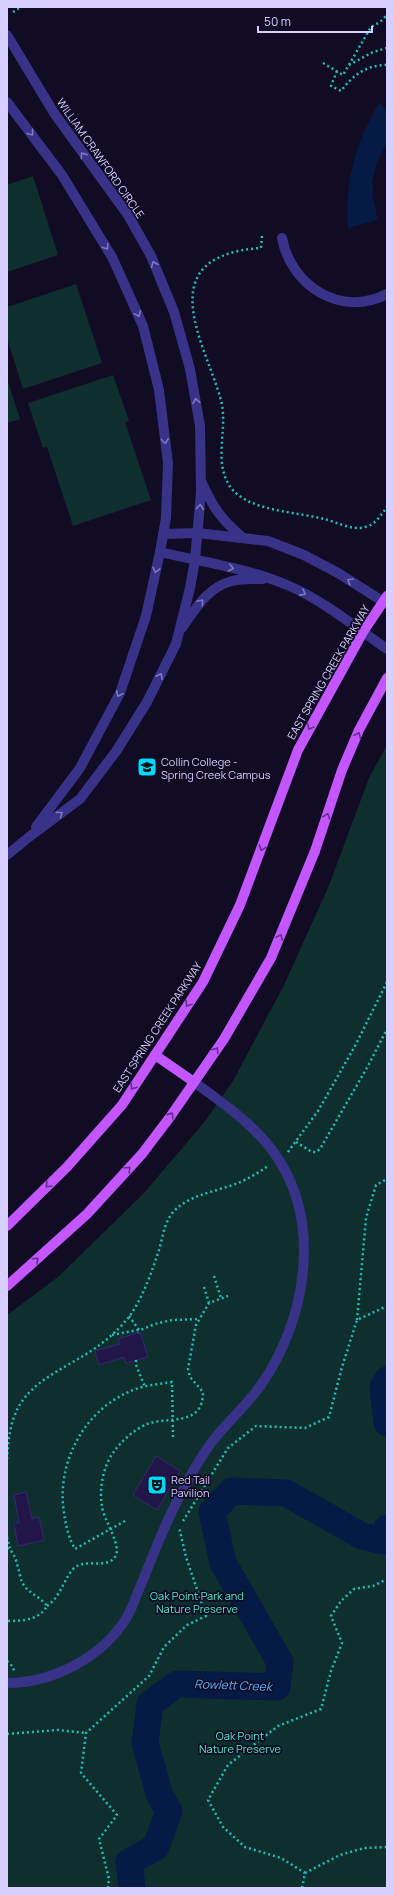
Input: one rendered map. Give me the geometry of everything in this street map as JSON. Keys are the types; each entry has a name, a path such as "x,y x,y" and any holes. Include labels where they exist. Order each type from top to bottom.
{"main road":[{"name":"EAST SPRING CREEK PARKWAY","path":"7,1226 67,1167 122,1105 208,970 240,905 298,750 363,632 386,600"},
{"path":"7,1286 87,1214 132,1165 170,1117 224,1039 271,958 315,852 342,770 359,730 387,678"},
{"path":"155,1055 194,1082"}],"lane":[{"name":"WILLIAM CRAWFORD CIRCLE","path":"7,35 54,113 128,215 150,256 174,312 190,370 200,426 201,481 195,560 190,588 176,644 147,702 117,750 80,799 28,837 7,855"},
{"name":"WILLIAM CRAWFORD CIRCLE","path":"7,102 62,175 112,257 143,326 159,390 168,463 166,518 160,552 146,616 120,693 80,768 28,837"},
{"path":"282,238 284,249 293,269 308,285 321,293 345,302 367,301 387,294"},
{"path":"201,481 217,512 226,523 244,538"},
{"path":"162,534 197,533 268,541 304,555 386,600"},
{"path":"160,552 247,571 287,585 319,602 387,649"},
{"path":"179,633 200,602 212,589 233,581 267,578"},
{"path":"7,1683 17,1683 43,1678 68,1669 91,1655 110,1638 127,1617 182,1491 219,1433 244,1406 261,1384 276,1360 288,1334 303,1281 304,1233 298,1198 278,1159 244,1121 194,1082"}],"path":[{"path":"13,12 21,7"},
{"path":"323,63 343,75 371,27 380,22 387,15"},
{"path":"349,65 373,52 387,48"},
{"path":"337,71 331,86 340,91 357,73 372,67 387,65"},
{"path":"262,236 261,248 232,252 219,257 204,267 196,280 192,294 194,318 222,405 223,424 221,459 227,482 236,494 250,502 358,528 369,526 374,523 387,507"},
{"path":"7,1459 12,1424 19,1406 32,1390 47,1378 96,1347 111,1335 129,1316 147,1281 158,1253 165,1226 174,1212 190,1199 241,1181 290,1151 318,1111 355,1046 387,982"},
{"path":"296,1142 312,1152 316,1152 320,1149 368,1066 387,1029"},
{"path":"108,1888 108,1878 99,1839 117,1815 81,1773 86,1733 150,1676 164,1647 186,1626 206,1616 178,1528 228,1448 256,1426 305,1428 329,1417 342,1367 357,1320 366,1218 376,1185 387,1179"},
{"path":"214,1276 221,1298"},
{"path":"204,1287 209,1303"},
{"path":"7,1621 33,1618 43,1613 47,1606 56,1600 74,1569 81,1564 104,1564 112,1561 117,1555 118,1546 110,1530 102,1506 102,1487 106,1468 112,1454 122,1442 147,1425 159,1421 189,1417 197,1411 203,1402 203,1392 190,1377 188,1369 196,1325 209,1303 228,1296"},
{"path":"357,1320 387,1306"},
{"path":"129,1316 138,1331"},
{"path":"111,1335 138,1331 155,1324 172,1320 199,1319"},
{"path":"136,1360 136,1365 145,1387"},
{"path":"125,1521 75,1549 70,1540 65,1524 62,1490 64,1473 73,1448 84,1428 98,1412 115,1400 135,1389 172,1382 173,1439"},
{"path":"7,1537 8,1548 15,1558 23,1584 33,1594 43,1599 47,1606"},
{"path":"305,1873 281,1858 245,1847 223,1827 208,1800 228,1765 278,1726 321,1709 331,1671 342,1643 331,1616 341,1600 354,1589 373,1586 387,1579"},
{"path":"7,1734 58,1730 86,1733"},
{"path":"305,1873 340,1855 364,1848 387,1847"},
{"path":"302,1888 305,1873"}],"green space":[{"path":"33,176 58,255 7,272 7,185"},
{"path":"76,284 102,363 23,389 7,338 7,307"},
{"path":"113,375 129,421 125,422 151,500 73,526 47,447 43,448 28,403"},
{"path":"7,379 20,419 7,423"},
{"name":"Oak Point Park and Nature Preserve","path":"387,745 387,1888 7,1888 7,1315 58,1277 144,1193 206,1120 233,1081 283,987 328,888 369,778"}],"water":[{"path":"379,103 387,111 387,143 378,159 372,181 373,199 378,220 348,228 348,195 353,163 364,132"}],"building":[{"path":"140,1332 148,1357 126,1363 124,1357 99,1365 95,1351 120,1344 118,1339"},
{"path":"156,1456 180,1471 157,1510 133,1495"},
{"path":"26,1492 32,1519 39,1517 44,1540 18,1546 14,1524 19,1522 14,1495"}],"waterway":[{"name":"Rowlett Creek","path":"387,1380 383,1387 387,1423"},
{"name":"Rowlett Creek","path":"132,1888 129,1862 156,1847 169,1811 160,1796 145,1743 150,1704 177,1684 277,1687 280,1662 223,1563 212,1512 232,1491 286,1493 362,1536 383,1541 387,1528"}],"place":[{"name":"Collin College - Spring Creek Campus","path":"147,767"},
{"name":"Red Tail Pavilion","path":"157,1485"}],"park label":[{"name":"Oak Point Nature Preserve","path":"240,1741"}]}
